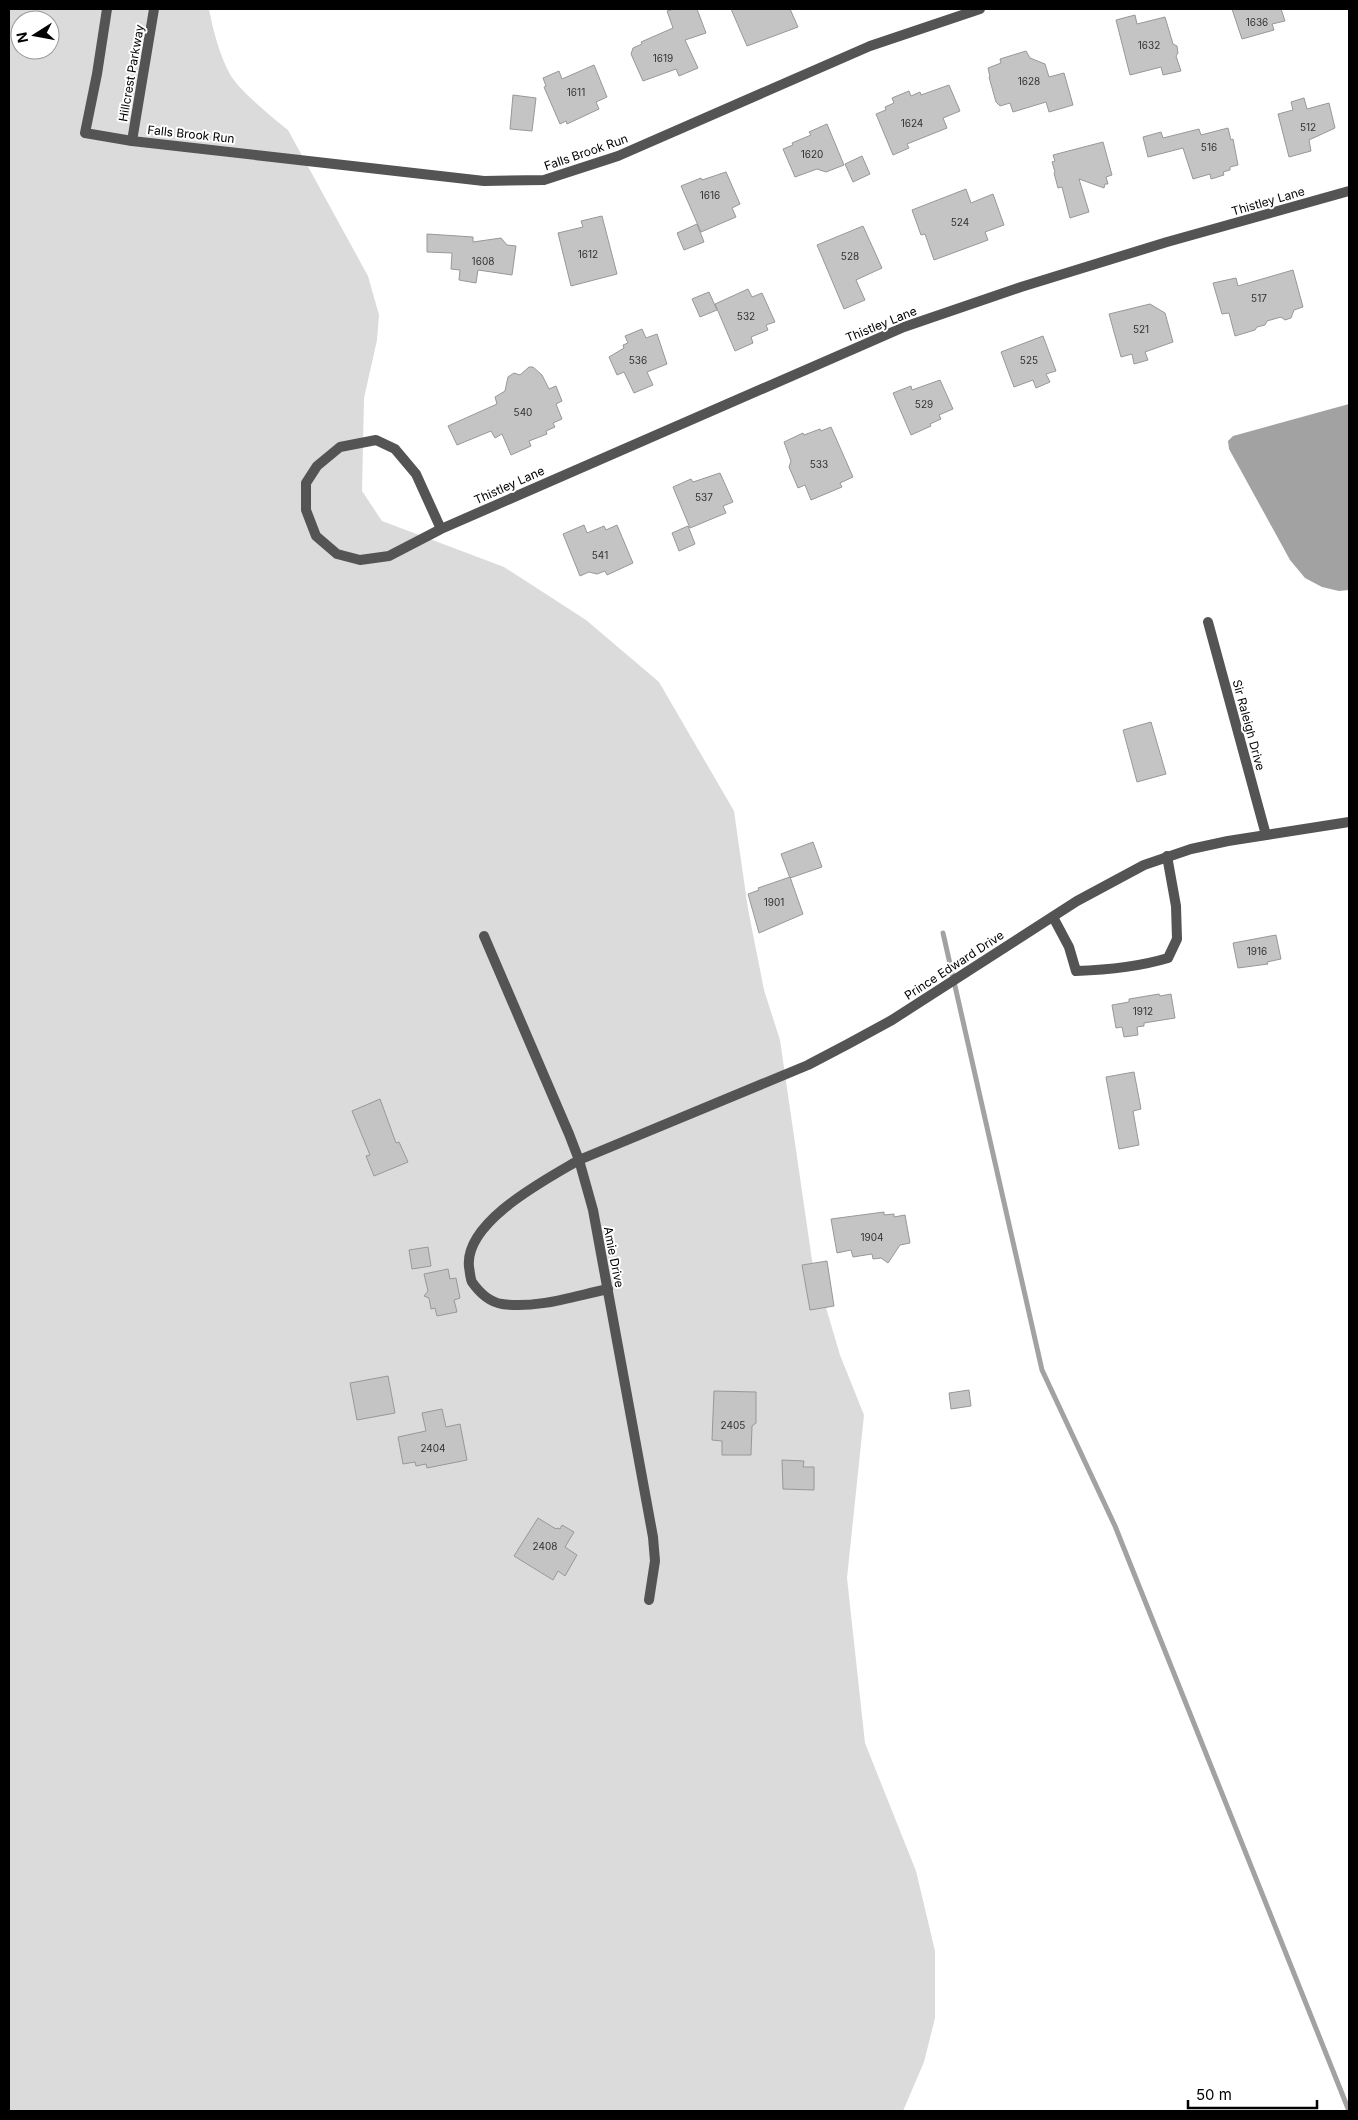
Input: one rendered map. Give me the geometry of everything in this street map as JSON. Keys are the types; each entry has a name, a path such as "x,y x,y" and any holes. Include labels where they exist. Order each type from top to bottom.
{"street":[{"name":"Falls Brook Run","path":"107,9 86,133 132,141 484,181 544,180 618,156 870,46 980,9"},
{"name":"Hillcrest Parkway","path":"132,141 154,9"},
{"name":"Thistley Lane","path":"441,528 416,474 395,450 376,440 340,447 317,466 306,483 306,510 316,536 337,554 360,560 389,556 441,528 904,327 1021,287 1167,242 1349,191"},
{"name":"Sir Raleigh Drive","path":"1208,622 1266,834"},
{"name":"Prince Edward Drive","path":"608,1289 542,1303 501,1304 484,1296 471,1280 468,1258 477,1236 505,1208 546,1179 579,1160 824,1057 892,1020 1122,875 1167,856 1191,849 1266,834 1349,822"},
{"path":"1053,917 1069,948 1076,971 1103,970 1147,964 1168,958 1177,939 1176,906 1167,856"},
{"name":"Amie Drive","path":"484,936 579,1160 593,1210 653,1537 655,1561 649,1600"}],"shaded area":[{"path":"9,9 209,9 217,43 231,76 250,97 288,130 368,276 379,315 377,340 364,398 362,491 382,521 504,567 586,620 659,682 734,811 748,909 764,990 780,1040 812,1260 840,1355 864,1415 847,1578 865,1743 916,1871 935,1951 935,2018 924,2062 903,2111 9,2111"},
{"path":"1349,404 1349,590 1339,591 1322,587 1305,578 1290,560 1229,449 1228,441 1233,436"}],"building":[{"path":"674,9 697,9 706,33 685,40 698,68 679,76 676,69 643,81 631,54 633,48 642,44 641,42 673,28 667,11"},
{"path":"731,9 790,9 798,27 747,46"},
{"path":"1232,9 1281,9 1285,21 1272,24 1274,30 1242,39"},
{"path":"1135,15 1137,24 1165,17 1173,44 1177,46 1178,53 1176,56 1181,71 1163,75 1161,67 1130,75 1116,20"},
{"path":"1026,51 1030,58 1045,64 1049,77 1064,73 1073,105 1049,112 1046,102 1013,112 1010,103 1000,106 996,102 988,68 1001,63 1000,59"},
{"path":"594,65 607,97 596,102 599,109 567,124 566,121 560,124 544,87 546,86 543,78 559,71 562,79"},
{"path":"949,85 960,111 943,118 947,128 907,144 909,148 893,155 876,114 886,110 885,107 894,103 892,98 909,91 911,96 920,92 921,95"},
{"path":"513,95 536,98 532,131 510,129"},
{"path":"1304,98 1307,109 1329,103 1335,128 1309,140 1311,151 1289,157 1278,114 1293,110 1291,102"},
{"path":"827,124 844,165 826,172 817,169 795,177 783,149 811,135 809,132"},
{"path":"1228,128 1231,140 1233,139 1238,165 1230,167 1230,170 1223,172 1224,175 1211,179 1210,174 1193,179 1183,148 1148,157 1143,137 1161,132 1163,138 1199,129 1201,135"},
{"path":"1103,142 1112,175 1106,177 1108,184 1105,184 1104,188 1079,179 1089,212 1070,218 1062,187 1058,188 1052,162 1055,161 1053,155"},
{"path":"862,156 870,174 853,182 845,164"},
{"path":"726,172 740,204 732,208 736,217 701,232 681,186 701,178 702,180"},
{"path":"966,189 971,203 993,194 1004,225 985,232 988,240 934,260 925,234 921,235 912,210"},
{"path":"602,216 617,274 571,286 558,233 583,227 581,221"},
{"path":"697,224 704,242 684,250 677,233"},
{"path":"863,226 882,268 856,280 865,300 844,309 817,245"},
{"path":"427,234 473,237 473,242 501,238 507,245 516,246 512,275 478,270 476,283 459,280 460,270 451,269 452,253 427,252"},
{"path":"1293,270 1303,307 1294,310 1291,318 1285,320 1281,317 1267,321 1265,325 1257,327 1255,330 1235,336 1229,313 1222,314 1213,283 1236,278 1238,286"},
{"path":"748,289 752,297 762,293 775,322 766,325 768,330 751,337 753,343 735,351 715,304"},
{"path":"709,292 717,310 700,317 692,299"},
{"path":"1150,304 1165,313 1173,342 1145,352 1148,360 1134,364 1132,354 1121,357 1109,314"},
{"path":"642,329 646,338 657,334 667,364 647,372 653,385 634,393 624,372 617,375 609,357 624,348 623,345 628,343 625,336"},
{"path":"1043,336 1056,371 1046,374 1050,382 1036,388 1033,380 1014,387 1001,352"},
{"path":"529,367 533,367 542,375 549,389 556,386 562,401 556,404 562,419 553,423 555,427 546,431 547,434 529,441 531,446 511,455 502,434 495,438 491,431 457,445 448,426 497,404 495,397 505,391 508,377 514,373 520,375"},
{"path":"940,380 953,409 939,415 941,419 930,424 931,426 911,435 893,393 911,386 912,390"},
{"path":"831,427 853,477 840,483 842,487 811,500 805,485 798,488 789,467 791,461 784,442 803,433 804,435"},
{"path":"720,473 733,502 723,506 726,513 690,528 673,487 691,479 693,482"},
{"path":"584,525 587,533 604,526 606,530 617,525 633,563 607,575 605,571 597,574 589,572 580,576 563,534"},
{"path":"688,526 695,544 679,551 672,533"},
{"path":"1151,722 1166,774 1137,782 1123,730"},
{"path":"813,842 822,867 790,878 781,854"},
{"path":"790,877 803,914 759,933 748,894 759,890 758,888"},
{"path":"1276,935 1281,959 1267,962 1268,964 1238,968 1233,943"},
{"path":"1159,994 1160,996 1171,994 1175,1018 1144,1023 1144,1026 1137,1027 1138,1035 1124,1037 1122,1027 1116,1028 1112,1005 1129,1002 1129,999"},
{"path":"1134,1072 1141,1109 1133,1111 1139,1145 1119,1149 1106,1077"},
{"path":"380,1099 396,1143 399,1142 408,1162 374,1176 366,1156 370,1155 352,1111"},
{"path":"884,1212 884,1215 894,1214 894,1217 905,1215 910,1243 900,1245 888,1263 881,1258 873,1259 872,1254 853,1257 851,1250 837,1253 831,1219"},
{"path":"428,1247 431,1266 412,1269 409,1250"},
{"path":"827,1261 834,1306 810,1310 802,1265"},
{"path":"448,1269 450,1279 456,1278 460,1298 454,1300 457,1312 437,1316 435,1308 431,1309 429,1298 424,1296 428,1291 424,1274"},
{"path":"388,1376 395,1413 357,1420 350,1383"},
{"path":"969,1390 971,1406 951,1409 949,1393"},
{"path":"714,1391 756,1392 756,1423 752,1426 751,1455 722,1455 722,1441 712,1440"},
{"path":"442,1409 446,1427 460,1424 467,1460 427,1468 426,1464 416,1466 415,1462 403,1464 398,1437 426,1431 422,1413"},
{"path":"782,1460 804,1461 803,1467 814,1467 814,1490 783,1489"},
{"path":"538,1518 556,1529 560,1529 562,1525 574,1532 565,1547 577,1555 565,1576 558,1571 553,1580 514,1556"}],"waterway":[{"path":"943,933 1042,1370 1115,1526 1349,2111"}]}
